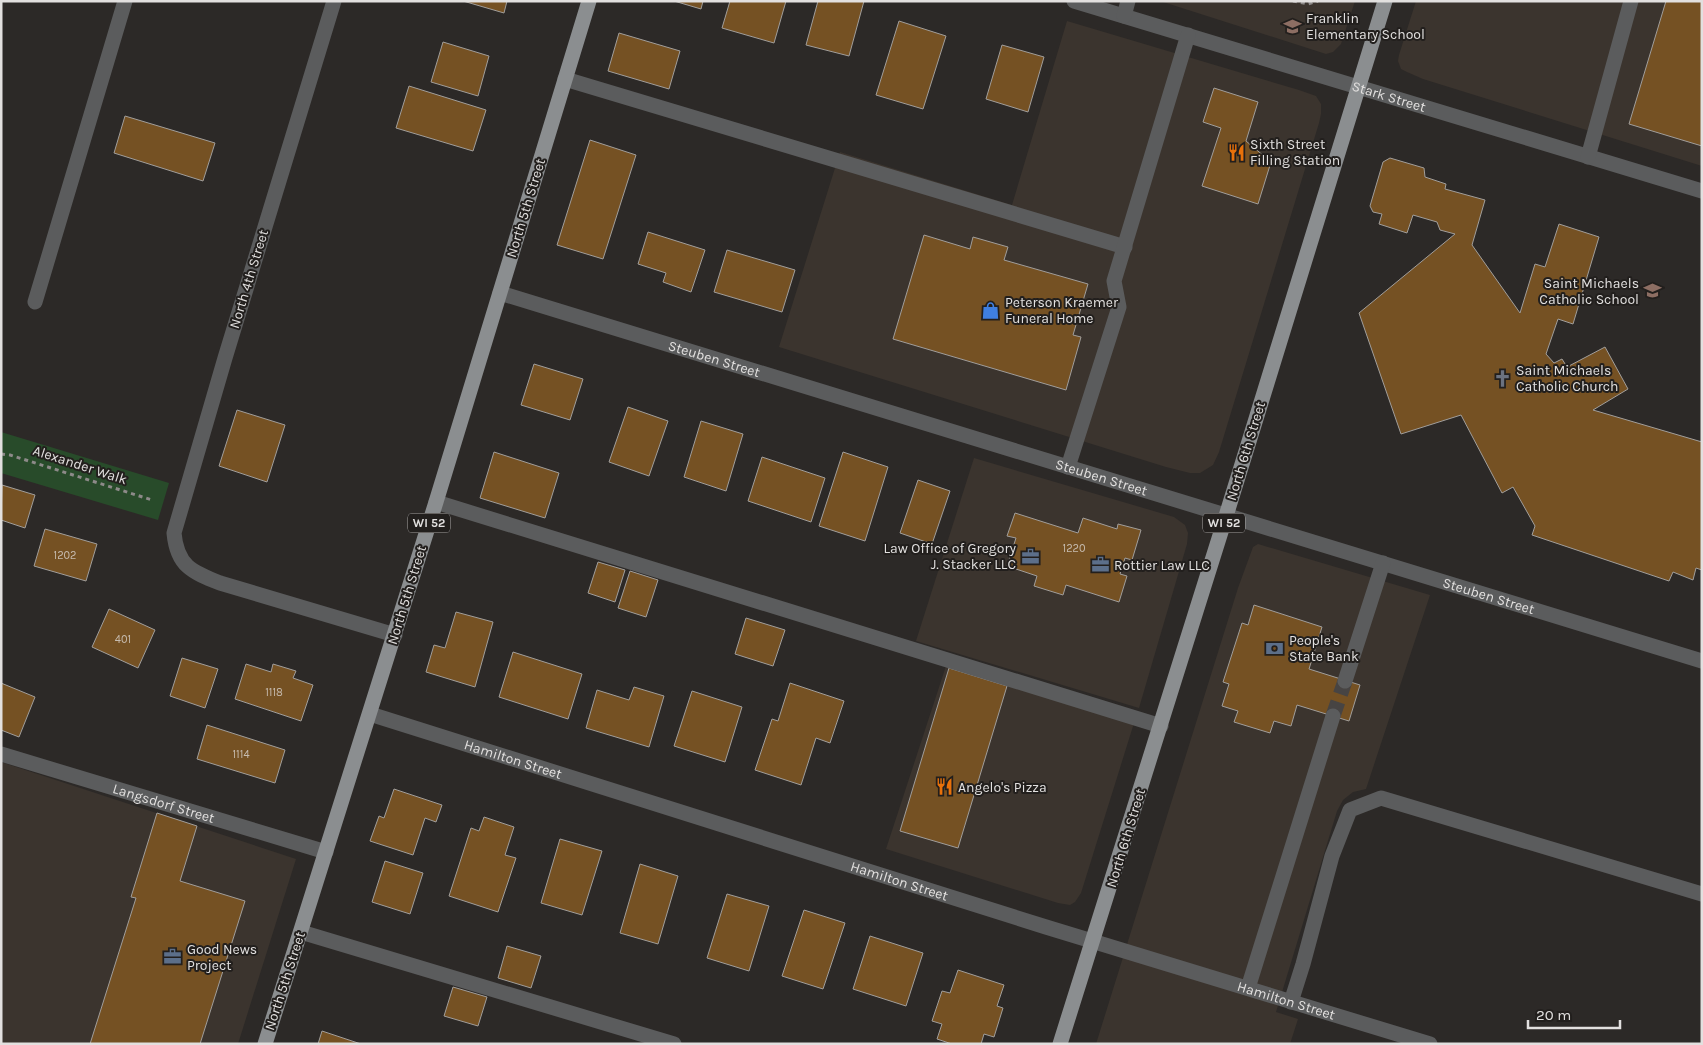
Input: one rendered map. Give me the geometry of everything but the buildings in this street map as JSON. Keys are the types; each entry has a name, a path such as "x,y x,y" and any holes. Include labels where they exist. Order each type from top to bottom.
{"main road":[{"name":"North 5th Street","path":"265,1044 395,635 589,1"},
{"name":"North 6th Street","path":"1060,1044 1161,726 1385,1"}],"street":[{"path":"35,302 125,1"},
{"name":"North 4th Street","path":"334,1 225,358 174,533 175,548 185,565 196,574 220,583 395,635"},
{"name":"Stark Street","path":"1074,1 1702,191"},
{"path":"1124,16 1128,1"},
{"path":"1588,157 1631,1"},
{"path":"1068,467 1119,307 1114,282 1188,35"},
{"path":"565,79 1124,247"},
{"name":"Steuben Street","path":"500,293 1702,661"},
{"path":"436,502 1161,726"},
{"path":"1345,681 1383,563"},
{"name":"Hamilton Street","path":"370,714 1093,941 1430,1044"},
{"path":"1248,988 1333,716"},
{"name":"Langsdorf Street","path":"1,754 326,852"},
{"path":"1291,1002 1332,856 1350,810 1381,798 1702,894"},
{"path":"301,932 674,1044"}],"path":[{"path":"1293,1 1308,4 1318,1"},
{"name":"Alexander Walk","path":"1,454 10,455 152,500"}],"shaded area":[{"name":"Franklin Elementary School","path":"1160,1 1355,1 1341,44 1333,52 1326,54"},
{"path":"1416,1 1702,1 1702,166 1423,79 1401,69 1398,61 1399,55"},
{"path":"1067,21 1299,90 1316,96 1321,104 1319,123 1219,452 1213,465 1200,473 1190,473 1166,467 779,347 840,152 1012,205"},
{"path":"974,458 1174,517 1185,525 1188,533 1187,544 1139,708 916,641"},
{"path":"1258,544 1430,595 1366,789 1353,792 1343,800 1337,811 1276,1012 1298,1019 1290,1044 1096,1044 1238,588 1253,547"},
{"path":"946,666 1134,723 1081,893 1075,902 1070,905 1058,903 886,849"},
{"path":"1,762 296,859 238,1044 1,1043"}],"green space":[{"path":"1,432 169,483 158,520 1,473"}],"tunnel":[{"path":"1333,716 1345,681"}],"place":[{"name":"Franklin Elementary School","path":"1292,26"},
{"name":"Sixth Street Filling Station","path":"1236,152"},
{"name":"Saint Michaels Catholic School","path":"1653,291"},
{"name":"Peterson Kraemer Funeral Home","path":"991,310"},
{"name":"Saint Michaels Catholic Church","path":"1502,378"},
{"name":"Law Office of Gregory J. Stacker LLC","path":"1030,556"},
{"name":"Rottier Law LLC","path":"1100,565"},
{"name":"People's State Bank","path":"1275,648"},
{"name":"Angelo's Pizza","path":"944,787"},
{"name":"Good News Project","path":"173,957"}]}
